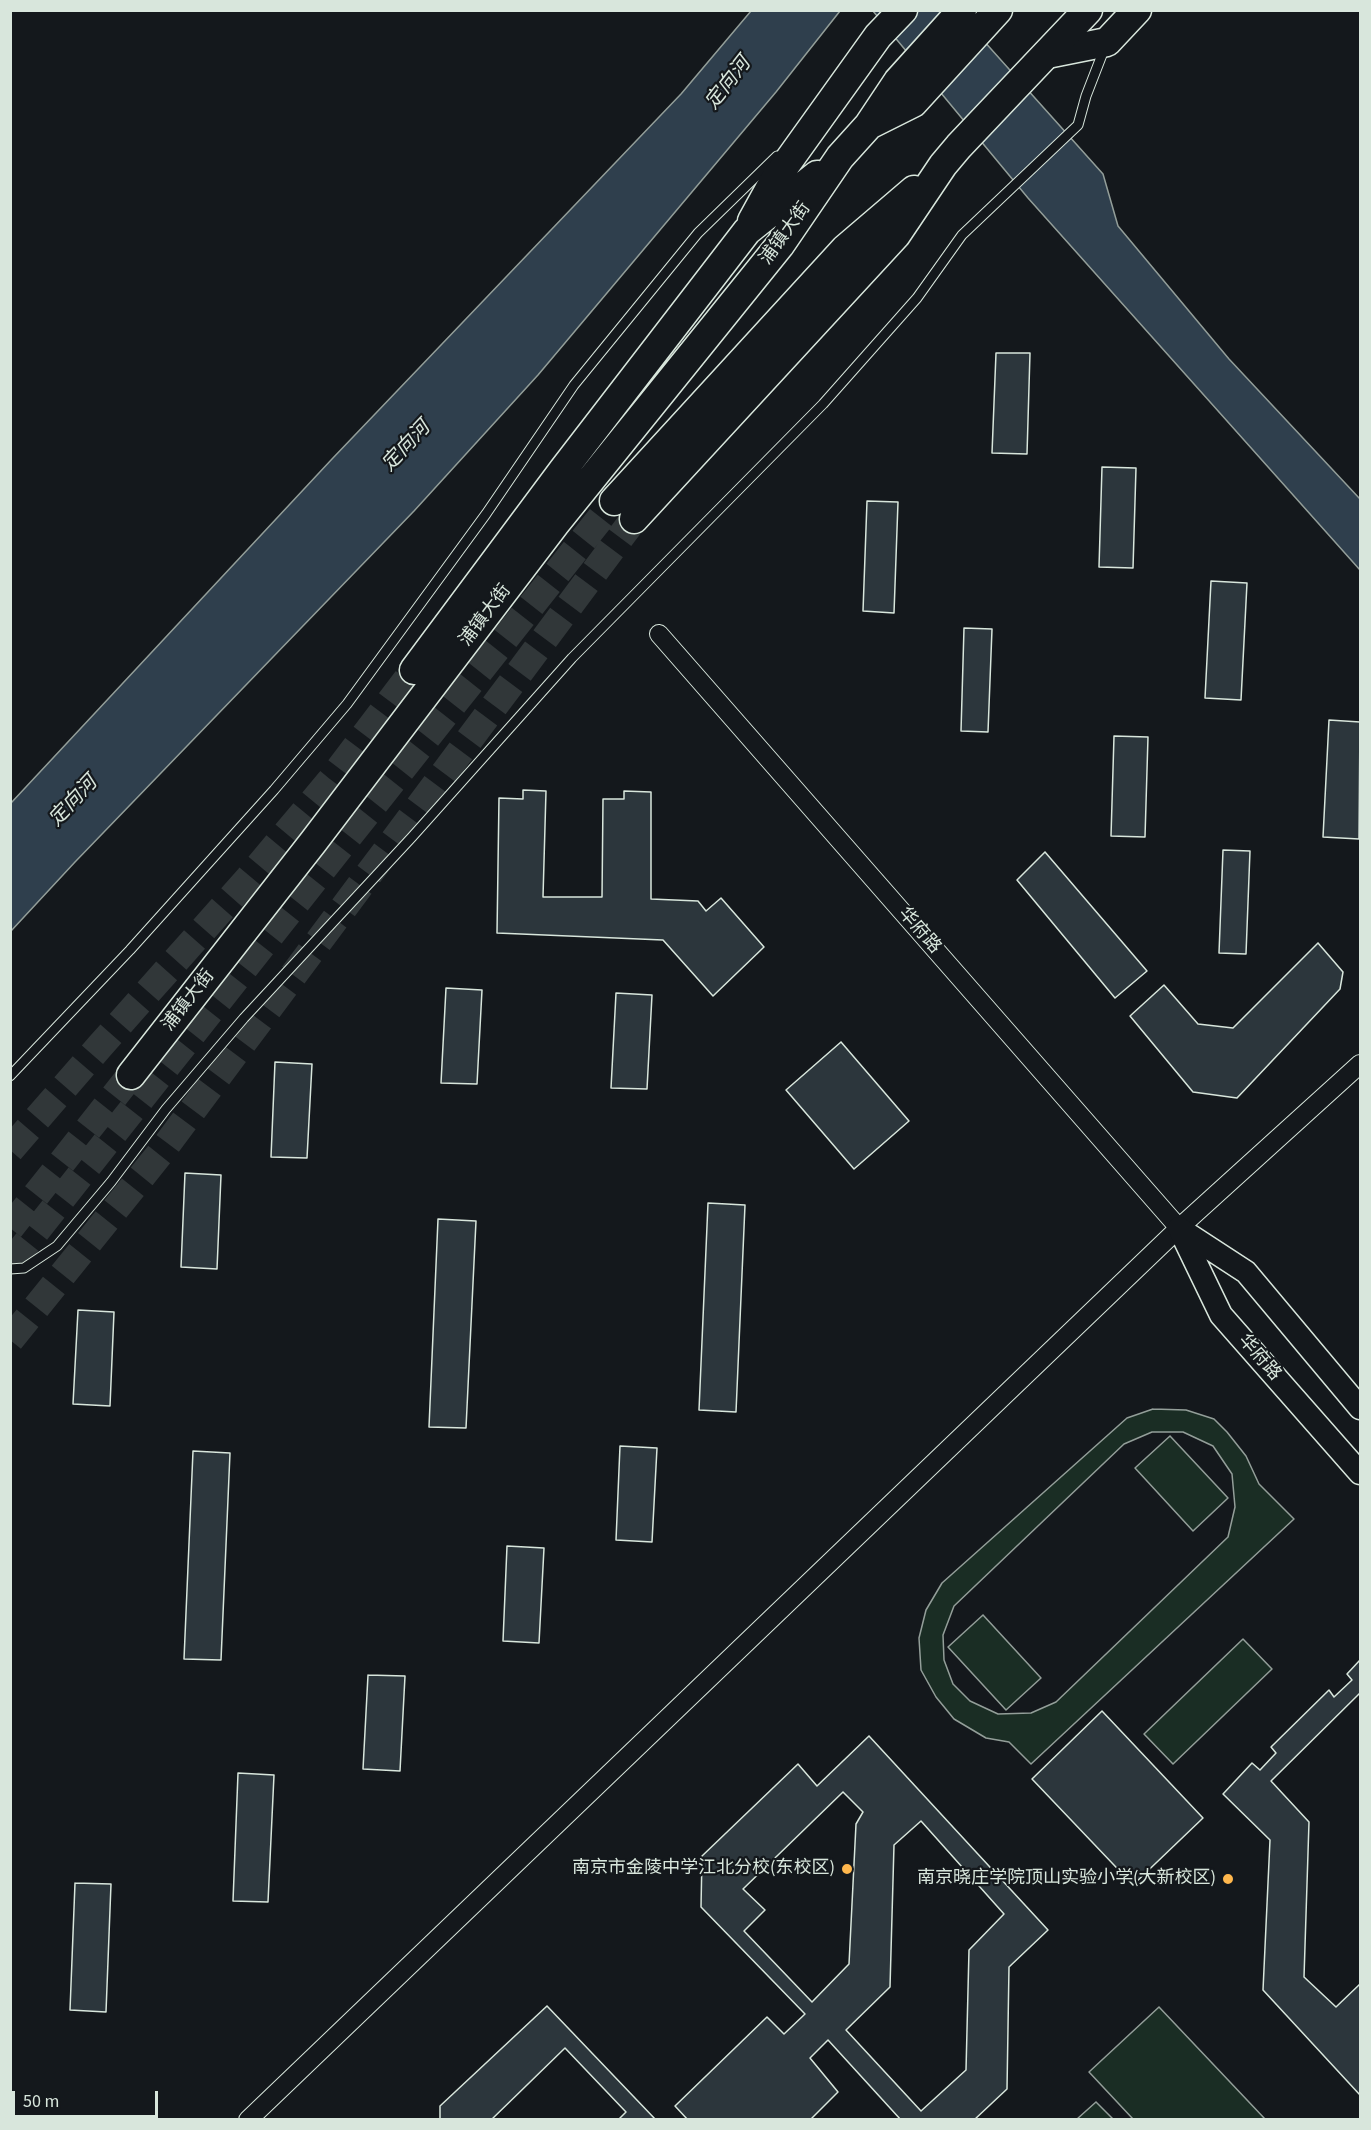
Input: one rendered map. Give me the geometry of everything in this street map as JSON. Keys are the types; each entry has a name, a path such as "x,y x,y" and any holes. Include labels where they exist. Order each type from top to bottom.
{"main road":[{"path":"747,231 774,181 879,36 903,10"},
{"name":"浦镇大街","path":"131,1075 314,841 555,524 780,245 840,157 868,126 906,92 962,10"},
{"path":"1047,54 1066,10"},
{"path":"624,510 896,234 951,155 1088,10"},
{"path":"1047,54 1107,42 1137,10"},
{"path":"906,92 996,12"},
{"name":"浦镇大街","path":"414,670 563,470 747,231 840,157"}],"street":[{"name":"华府路","path":"659,634 1179,1228 1221,1315 1360,1473"},
{"path":"248,2120 1179,1228 1360,1064"},
{"name":"华府路","path":"1179,1228 1246,1272 1360,1408"}],"lane":[{"path":"10,1269 24,1268 57,1246 111,1182 166,1109 244,1018 412,837 572,658 823,405 917,298 962,236 1078,125 1086,96 1107,42"},
{"path":"10,1076 130,951 267,798 347,704 486,514 574,385 698,233 826,109"}],"green space":[{"path":"1153,1409 1186,1410 1214,1419 1246,1456 1259,1484 1294,1519 1031,1764 1009,1742 986,1738 954,1719 936,1697 921,1670 919,1638 926,1610 942,1583 1127,1418","holes":["1152,1432 1183,1432 1213,1446 1232,1474 1235,1507 1228,1537 1056,1702 1031,1713 998,1714 970,1701 953,1684 944,1660 943,1635 954,1606 1124,1444"]},
{"path":"1170,1436 1228,1498 1193,1531 1135,1468"},
{"path":"983,1615 1041,1678 1006,1710 948,1647"},
{"path":"1243,1639 1272,1669 1173,1764 1144,1734"},
{"path":"1159,2007 1265,2119 1133,2119 1089,2072"},
{"path":"1096,2102 1113,2119 1077,2119"}],"water":[{"name":"定向河","path":"751,11 840,11 776,92 538,375 414,511 11,931 11,803 332,459 681,94"},
{"path":"873,11 957,11 1103,174 1118,226 1229,359 1360,499 1360,570 1028,198"}],"building":[{"path":"996,353 1030,353 1027,454 992,453"},
{"path":"1102,467 1136,468 1133,568 1099,567"},
{"path":"867,501 898,502 894,613 863,611"},
{"path":"1211,581 1247,583 1241,700 1205,698"},
{"path":"964,628 992,629 988,732 961,731"},
{"path":"1329,720 1360,722 1359,839 1323,837"},
{"path":"1114,736 1148,737 1145,837 1111,836"},
{"path":"523,790 546,791 543,897 602,897 603,799 624,799 624,791 651,792 651,899 698,901 706,911 721,898 764,947 713,996 663,940 497,933 499,798 523,799"},
{"path":"1223,850 1250,851 1246,954 1219,953"},
{"path":"1045,852 1147,971 1115,998 1017,880"},
{"path":"1318,943 1343,972 1340,989 1237,1098 1193,1092 1130,1016 1164,985 1198,1024 1233,1028"},
{"path":"446,988 482,990 477,1084 441,1083"},
{"path":"616,993 652,995 647,1089 611,1088"},
{"path":"841,1042 909,1121 854,1169 786,1090"},
{"path":"275,1062 312,1064 307,1158 271,1157"},
{"path":"185,1173 221,1175 217,1269 181,1267"},
{"path":"708,1203 745,1205 736,1412 699,1410"},
{"path":"438,1219 476,1221 466,1428 429,1427"},
{"path":"78,1310 114,1312 110,1406 73,1404"},
{"path":"620,1446 657,1448 652,1542 616,1540"},
{"path":"193,1451 230,1453 221,1660 184,1659"},
{"path":"507,1546 544,1548 539,1643 503,1641"},
{"path":"1360,1660 1360,1693 1271,1781 1309,1822 1304,1977 1336,2007 1360,1984 1360,2095 1263,1990 1270,1840 1223,1794 1252,1763 1260,1770 1276,1753 1271,1747 1329,1690 1334,1697 1352,1680 1347,1674"},
{"path":"368,1675 405,1676 400,1771 363,1769"},
{"path":"1102,1711 1203,1818 1133,1885 1032,1779"},
{"path":"869,1736 1048,1930 1009,1967 1007,2089 974,2120 901,2120 828,2040 810,2058 838,2092 810,2120 688,2120 675,2106 767,2017 784,2034 805,2014 701,1907 702,1856 798,1764 817,1786","holes":["843,1792 863,1812 856,1824 849,1964 812,2002 744,1931 765,1910 743,1889","921,1821 1004,1914 969,1950 966,2070 921,2111 846,2030 890,1987 894,1845"]},
{"path":"238,1773 274,1775 268,1902 233,1901"},
{"path":"75,1883 111,1884 106,2012 70,2010"},
{"path":"547,2006 656,2120 618,2120 626,2112 565,2048 491,2120 440,2120 440,2106"}],"tunnel":[{"path":"10,1264 614,501"},
{"path":"10,1340 162,1151 634,519"},
{"path":"10,1150 249,878 331,780 414,670"},
{"path":"10,1228 131,1075"}],"place":[{"name":"南京市金陵中学江北分校(东校区)","path":"847,1869"},
{"name":"南京晓庄学院顶山实验小学(大新校区)","path":"1228,1879"}]}
